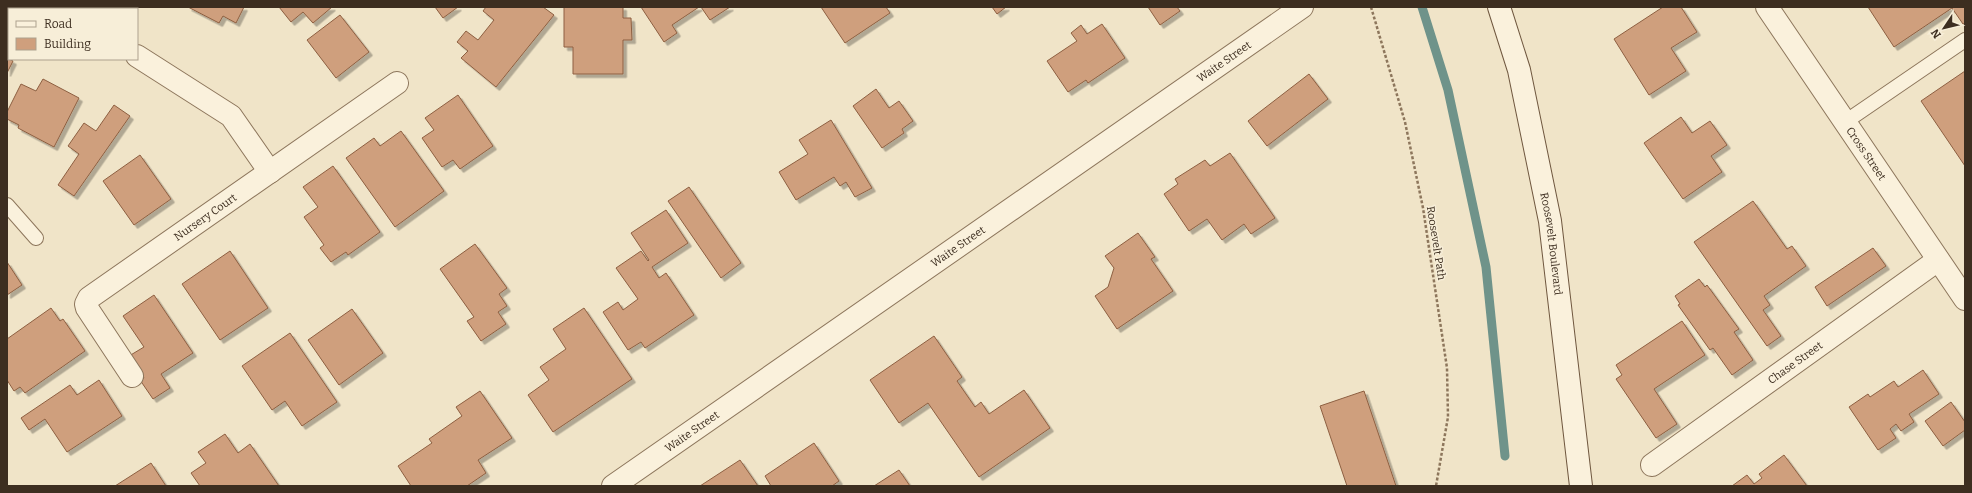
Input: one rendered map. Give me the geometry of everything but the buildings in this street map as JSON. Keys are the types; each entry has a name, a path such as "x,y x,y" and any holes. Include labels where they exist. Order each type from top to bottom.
{"street":[{"name":"Waite Street","path":"613,486 1302,7"},
{"name":"Roosevelt Boulevard","path":"1499,7 1519,70 1550,221 1581,486"},
{"name":"Cross Street","path":"1768,7 1965,299"},
{"path":"138,57 231,116 270,172"},
{"name":"Nursery Court","path":"132,376 87,308 86,304 89,298 397,83"},
{"name":"Chase Street","path":"1652,465 1938,260"}],"lane":[{"path":"1845,122 1965,40"},
{"path":"7,205 36,238"}],"path":[{"name":"Roosevelt Path","path":"1371,7 1405,122 1423,208 1447,368 1448,417 1436,486"}],"waterway":[{"path":"1422,7 1448,90 1486,267 1505,456"}]}
